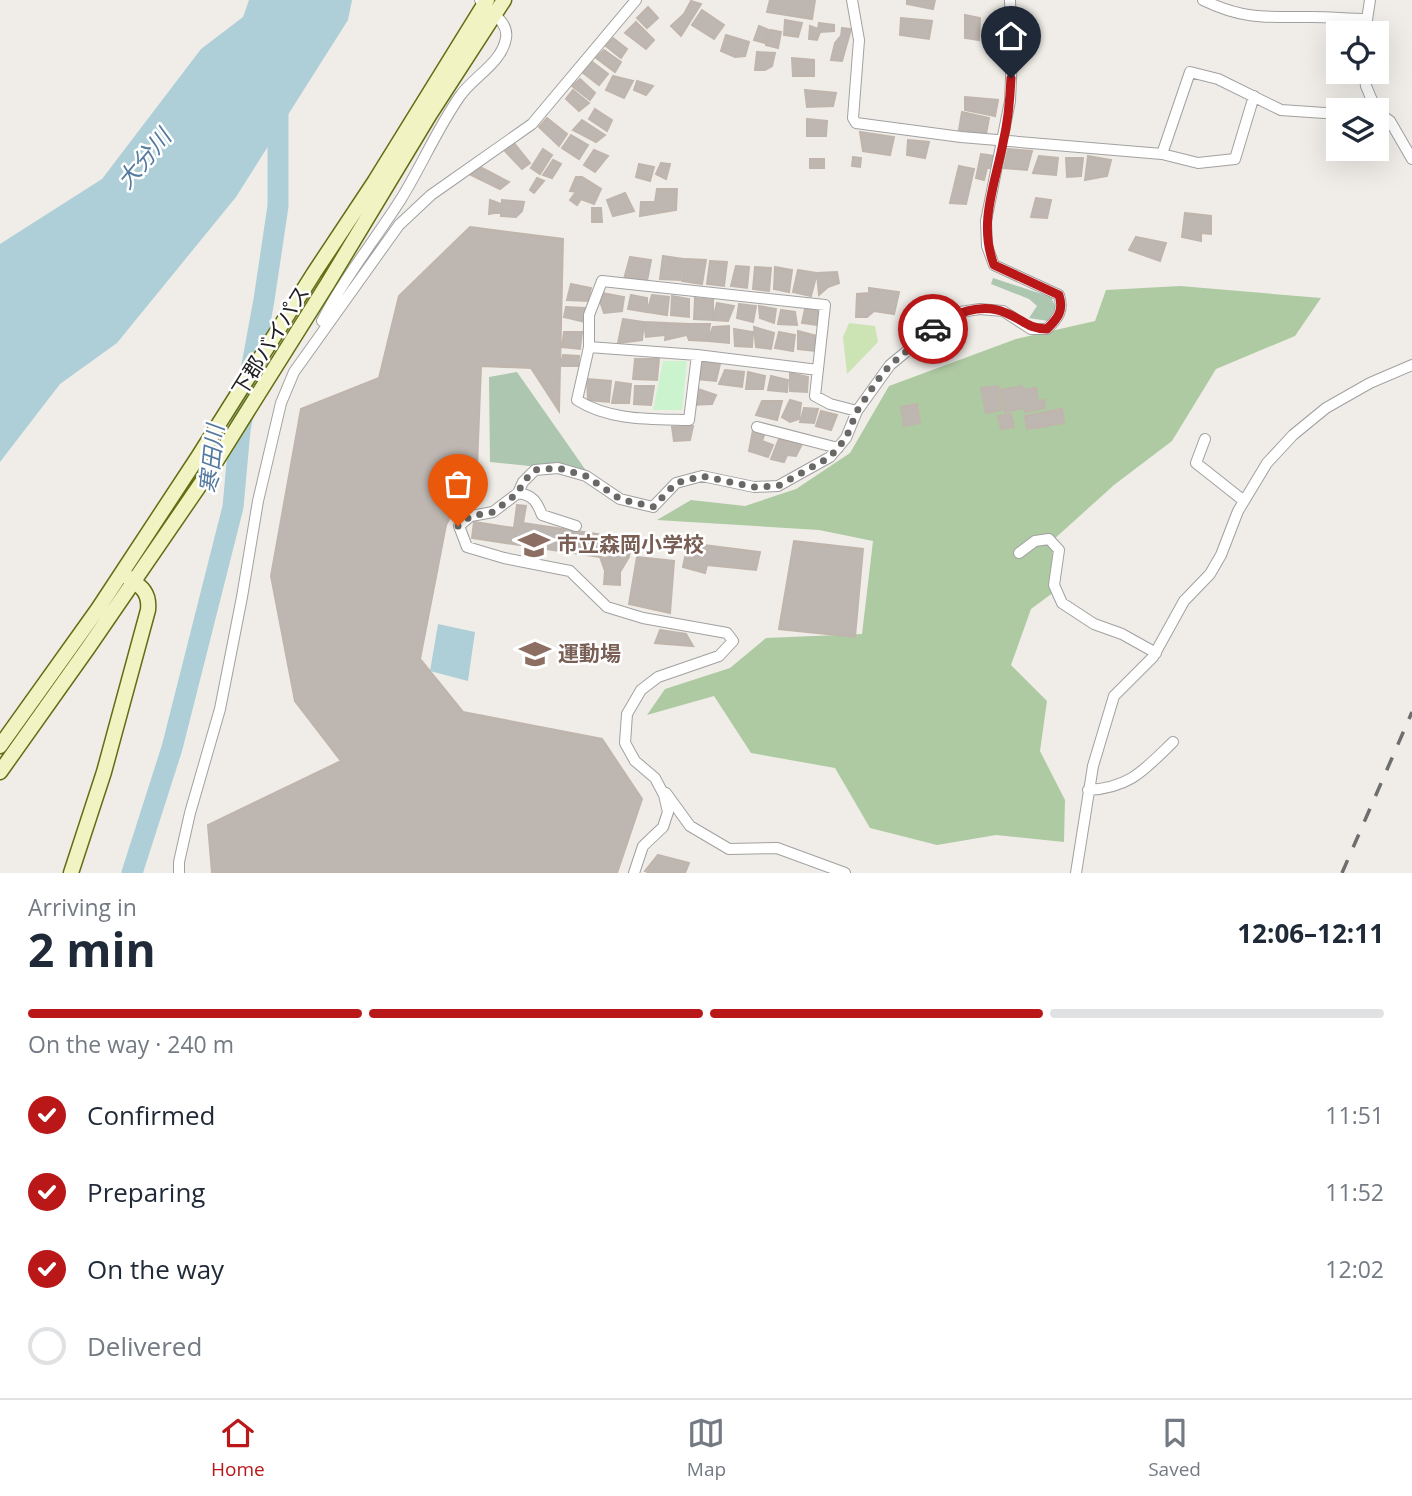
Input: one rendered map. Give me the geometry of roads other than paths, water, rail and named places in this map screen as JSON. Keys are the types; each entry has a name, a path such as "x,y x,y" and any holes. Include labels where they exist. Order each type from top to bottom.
{"street":[{"path":"0,772 127,578 215,463 430,114 486,5 504,0"},
{"path":"178,873 190,813 220,709 258,501 281,403 294,372 399,225 431,195 532,124 636,0"},
{"path":"852,0 859,40 853,118 856,122 1004,141 1162,154 1198,163 1235,159 1254,96"},
{"path":"845,873 776,848 729,849 690,826 655,778 635,761 625,743 627,713 641,690 658,677 719,656 733,641 727,633 643,618 607,607 570,571 504,558 467,547 458,526 471,516 493,512 518,493 523,482 535,470 558,468 586,476 620,499 653,507 676,483 702,476 754,487 778,486 830,457 846,438 857,411 890,365 940,324 960,312 980,309 1003,311 1031,328 1047,329 1059,317 1062,304 1059,295 994,265 987,246 986,221 1010,101 1010,0"},
{"path":"1203,0 1228,5 1262,19 1367,19 1370,0"},
{"path":"309,348 331,303 408,188 453,106 465,89 502,50 507,35 486,5"},
{"name":"下郡バイパス","path":"0,746 127,578 198,457 486,5"},
{"path":"1162,154 1190,72 1218,79 1281,110 1326,113"},
{"path":"1389,120 1412,159"},
{"path":"697,355 689,420 639,419 596,411 577,400 589,347 589,315 602,281 825,306 816,396 830,404 857,411"},
{"path":"589,347 697,355 818,370"},
{"path":"1076,873 1088,790 1098,744 1114,696 1156,653 1184,601 1210,574 1244,501 1267,463 1293,435 1326,408 1412,365"},
{"path":"757,427 838,448"},
{"path":"1205,439 1196,463 1244,501"},
{"path":"518,493 528,494 537,501 542,515 576,526"},
{"path":"1018,552 1035,541 1049,539 1059,550 1054,585 1062,603 1094,624 1122,634 1156,653"},
{"path":"71,873 104,772 148,610 147,593 127,578"},
{"path":"1088,790 1124,784 1173,742"},
{"path":"634,873 643,846 663,827 668,812 664,795 655,778"}],"water":[{"name":"大分川","path":"249,0 352,0 348,20 236,197 117,343 60,384 0,462 0,244 102,179 201,49 243,17"},
{"path":"438,624 475,632 468,681 430,671"}],"waterway":[{"name":"寒田川","path":"132,873 172,748 233,507 240,430 278,206 278,102"}],"railway":[{"path":"1342,873 1412,712"}],"place":[{"name":"市立森岡小学校","path":"534,545"},
{"name":"運動場","path":"535,654"}]}
